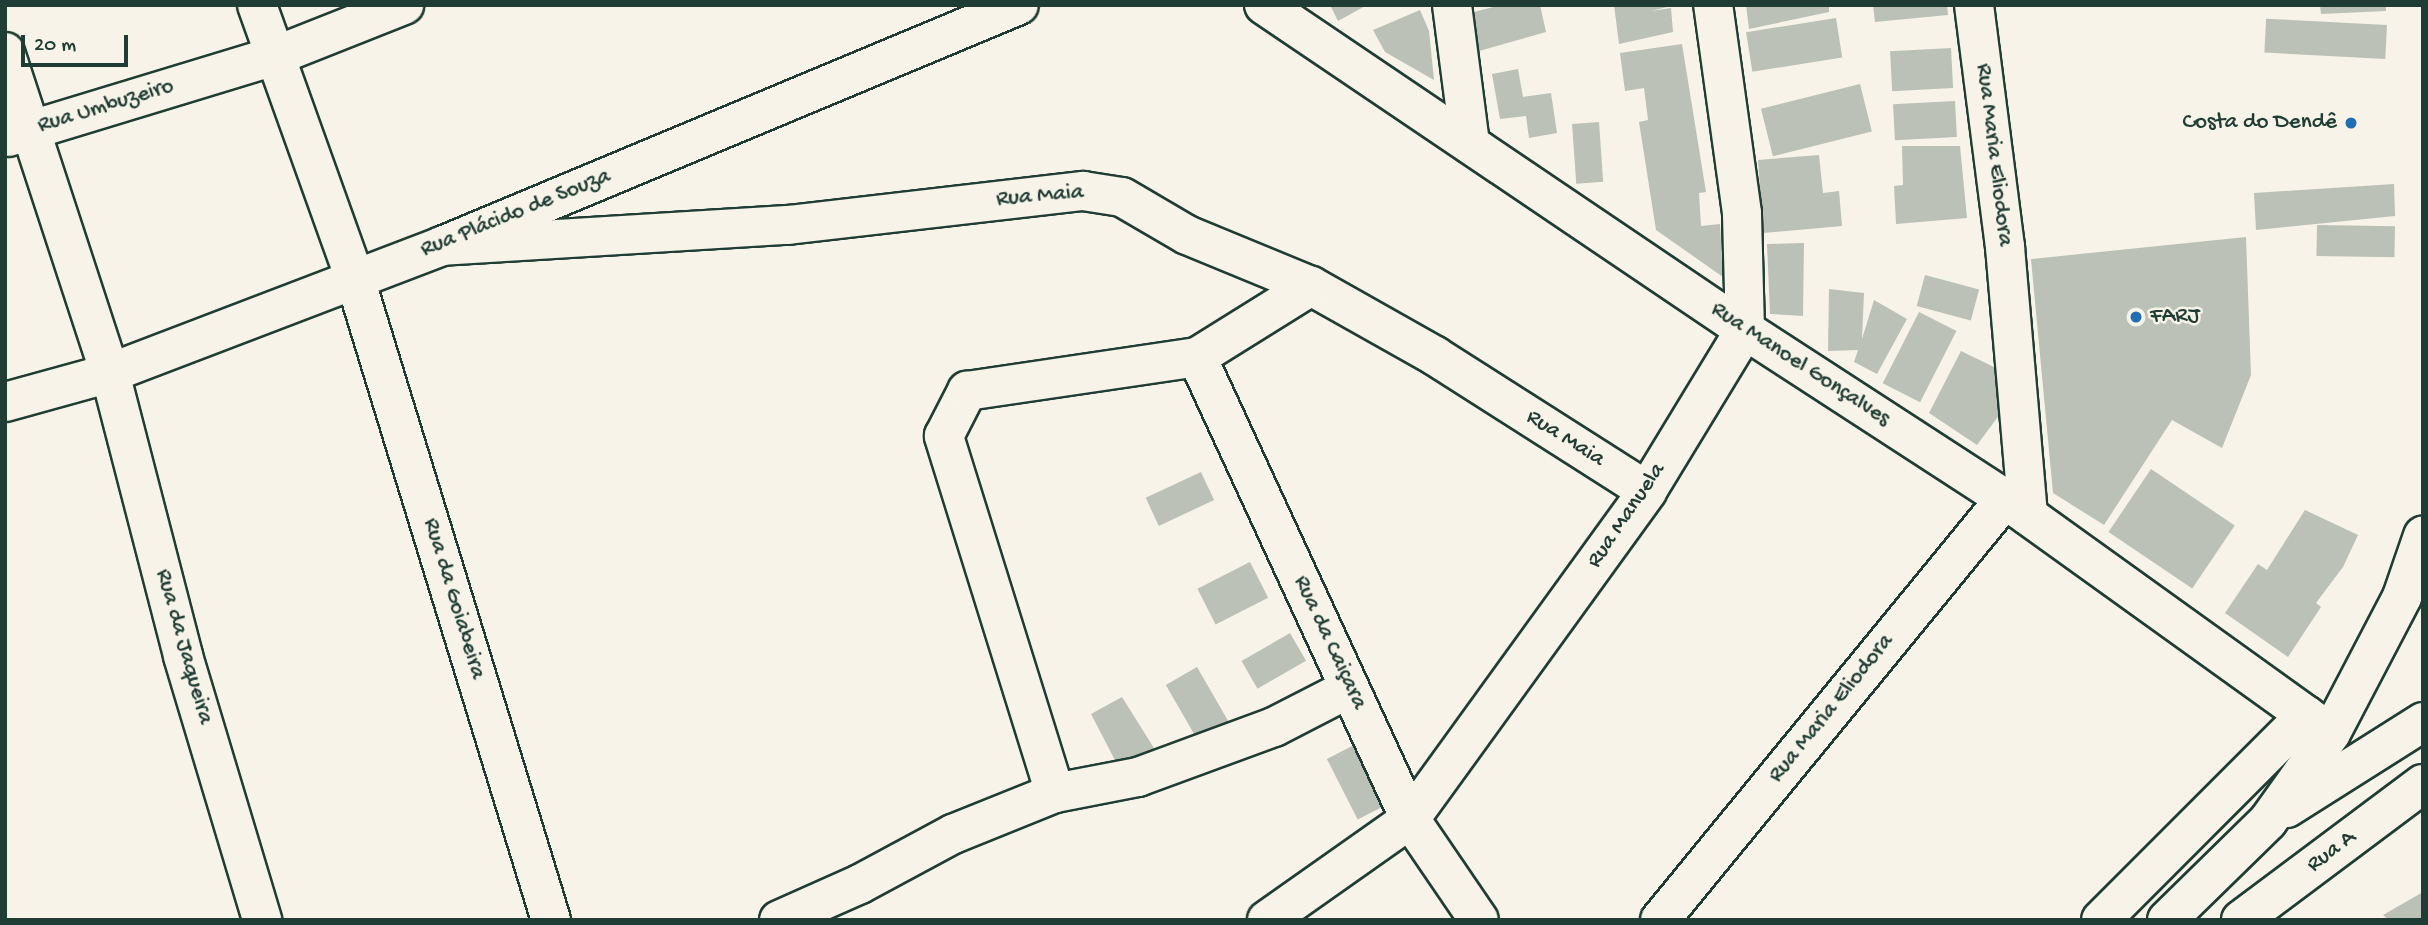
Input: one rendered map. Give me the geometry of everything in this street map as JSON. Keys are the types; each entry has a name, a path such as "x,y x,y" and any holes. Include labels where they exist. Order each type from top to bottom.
{"street":[{"name":"Rua da Goiabeira","path":"257,5 355,279 551,920"},
{"name":"Rua Umbuzeiro","path":"18,133 275,56 404,5"},
{"name":"Rua Plácido de Souza","path":"5,402 110,373 442,246 959,16 1019,5"},
{"name":"Rua Manoel Gonçalves","path":"1264,5 1745,330 2017,507 2319,724"},
{"path":"1452,5 1470,144"},
{"path":"1713,5 1742,213 1745,330"},
{"name":"Rua Maria Eliodora","path":"1660,920 2017,507 2006,247 1974,5"},
{"name":"Rua da Jaqueira","path":"5,51 18,133 110,373 183,656 262,920"},
{"name":"Rua Maia","path":"442,246 788,225 1083,191 1122,197 1187,235 1311,286 1436,356 1647,491"},
{"path":"1055,793 944,436 967,391 1197,357 1311,286"},
{"name":"Rua Manuela","path":"1267,920 1409,819 1647,491 1745,330"},
{"name":"Rua da Caiçara","path":"1197,357 1409,819 1479,920"},
{"path":"2268,821 2319,724 2402,597 2423,536"},
{"path":"779,920 860,884 953,834 1055,793 1138,777 1274,727 1350,688"},
{"path":"2167,920 2268,821 2423,722"},
{"path":"2101,920 2319,724"},
{"name":"Rua A","path":"2241,920 2423,784"}],"building":[{"path":"1330,5 1367,5 1338,21"},
{"path":"1501,5 1540,5 1546,32 1479,51 1474,12"},
{"path":"1614,5 1675,5 1651,11 1671,8 1673,32 1619,44"},
{"path":"1746,5 1829,5 1829,12 1749,29"},
{"path":"1873,5 1947,5 1948,15 1875,22"},
{"path":"2320,5 2386,5 2386,11 2321,14"},
{"path":"1420,10 1429,31 1434,80 1385,52 1373,30"},
{"path":"1836,18 1842,58 1752,72 1746,32"},
{"path":"2266,19 2387,25 2385,59 2264,53"},
{"path":"1682,44 1706,192 1699,193 1701,226 1720,224 1723,277 1656,230 1639,122 1648,120 1644,88 1625,91 1620,53"},
{"path":"1951,48 1953,88 1892,91 1890,51"},
{"path":"1518,69 1523,97 1551,93 1557,133 1529,138 1526,116 1500,119 1492,74"},
{"path":"1860,84 1872,132 1773,156 1761,109"},
{"path":"1955,101 1957,137 1895,140 1893,104"},
{"path":"1599,122 1603,182 1576,184 1572,124"},
{"path":"1902,146 1960,146 1967,218 1896,224 1894,186 1903,185"},
{"path":"1819,155 1823,193 1839,191 1842,226 1763,233 1758,160"},
{"path":"2394,184 2395,216 2256,230 2254,193"},
{"path":"2317,225 2395,226 2394,257 2316,256"},
{"name":"FARJ","path":"2246,237 2251,375 2222,448 2172,420 2104,525 2053,493 2031,259"},
{"path":"1804,243 1803,316 1770,314 1767,244"},
{"path":"1925,275 1979,289 1971,320 1917,306"},
{"path":"1829,289 1864,293 1862,339 1874,300 1907,319 1877,374 1854,362 1858,350 1828,351"},
{"path":"1919,312 1956,331 1920,402 1883,383"},
{"path":"1961,351 1994,367 2000,414 1977,445 1929,413"},
{"path":"2151,469 2235,525 2192,588 2109,532"},
{"path":"1201,472 1214,500 1159,526 1146,498"},
{"path":"2305,510 2358,535 2343,567 2316,603 2321,607 2288,657 2225,613 2258,564 2267,570"},
{"path":"1250,562 1268,598 1216,624 1197,589"},
{"path":"1290,633 1306,661 1258,689 1242,661"},
{"path":"1197,667 1230,725 1199,743 1166,685"},
{"path":"1122,697 1157,753 1119,768 1091,714"},
{"path":"1358,743 1389,804 1358,819 1327,759"},
{"path":"2423,892 2423,920 2389,920 2383,915"}],"place":[{"name":"Costa do Dendê","path":"2351,123"},
{"name":"FARJ","path":"2136,317"}]}
